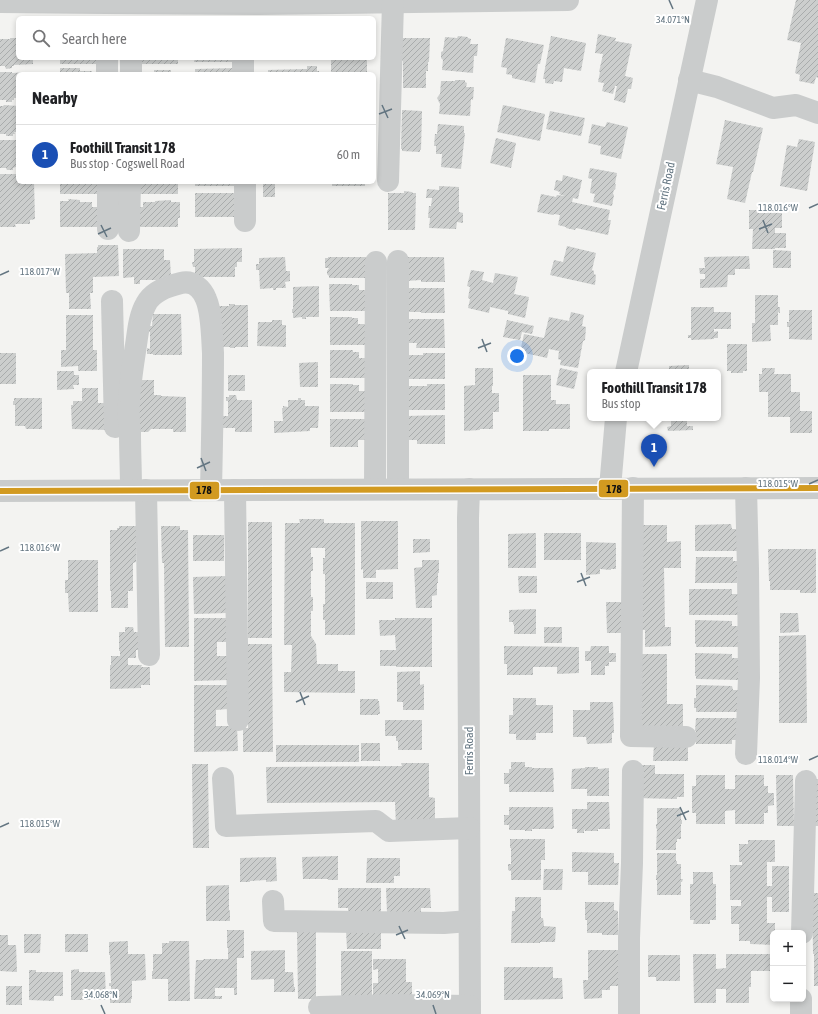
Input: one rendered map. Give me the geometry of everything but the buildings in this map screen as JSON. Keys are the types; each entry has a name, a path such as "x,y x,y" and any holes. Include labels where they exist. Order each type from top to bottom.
{"street":[{"path":"0,2 106,11 132,11 343,1 393,2 568,0"},
{"name":"Ferris Road","path":"627,369 707,0"},
{"path":"388,181 393,2"},
{"path":"107,60 107,72"},
{"path":"131,60 131,72"},
{"path":"243,60 243,72"},
{"path":"690,80 717,87 773,108 796,105 818,113"},
{"path":"108,184 118,230 130,184"},
{"path":"245,184 245,221"},
{"path":"398,261 398,489"},
{"path":"376,262 376,489"},
{"path":"131,490 129,403 141,315 151,297 161,290 186,282 199,288 207,301 212,333 213,368 211,490"},
{"path":"112,301 149,655"},
{"path":"610,488 616,421"},
{"path":"634,488 631,736 686,736"},
{"path":"746,488 749,678 746,754"},
{"path":"0,491 818,488"},
{"name":"Ferris Road","path":"469,489 470,1010"},
{"path":"235,490 238,720"},
{"path":"629,1014 629,938 632,863 633,771"},
{"path":"223,778 226,826 376,821 389,831 470,828"},
{"path":"802,930 806,781"},
{"path":"273,901 274,921 470,921"},
{"path":"801,1002 801,1014"},
{"path":"319,1007 394,1005 470,1010"}],"transit line":[{"name":"178","path":"0,491 818,488"}],"place":[{"name":"Foothill Transit 178","path":"654,467"}]}
